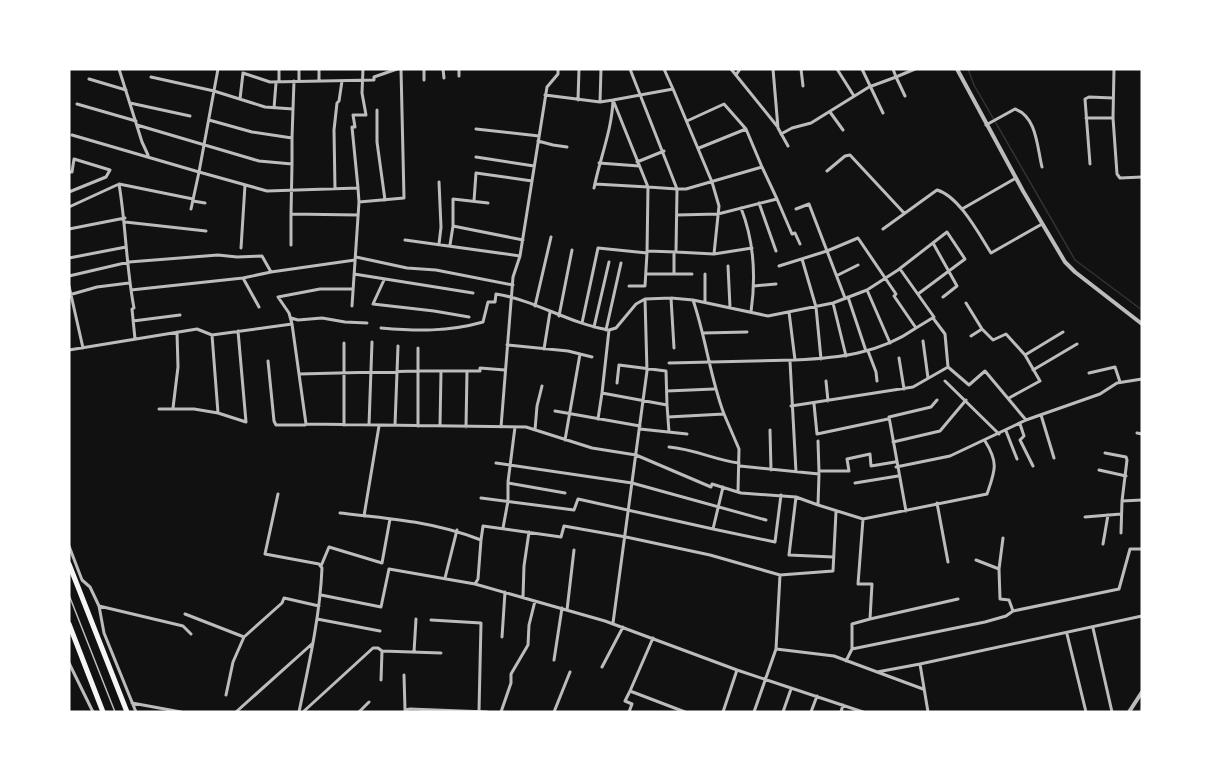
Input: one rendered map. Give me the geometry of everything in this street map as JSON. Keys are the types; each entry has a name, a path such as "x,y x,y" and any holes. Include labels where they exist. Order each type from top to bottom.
{"main road":[{"path":"69,564 126,712"},
{"path":"69,624 103,712"}],"street":[{"path":"119,69 149,156"},
{"path":"191,209 218,69"},
{"path":"274,108 279,69"},
{"path":"291,245 293,109 299,69"},
{"path":"319,69 319,81"},
{"path":"352,306 359,202 352,127 355,127 353,115 366,114 363,69"},
{"path":"380,69 380,75"},
{"path":"240,99 243,71 270,82 374,81 374,76 397,69"},
{"path":"359,202 404,198 401,69"},
{"path":"424,69 424,80"},
{"path":"443,69 444,78"},
{"path":"459,69 459,76"},
{"path":"501,427 513,285 523,240 545,95 547,87 558,74 558,69"},
{"path":"578,100 579,69"},
{"path":"600,102 601,69"},
{"path":"630,69 677,189 674,274"},
{"path":"664,69 699,148 719,206 714,254"},
{"path":"731,69 778,128 788,146"},
{"path":"736,75 740,69"},
{"path":"773,69 778,128"},
{"path":"801,69 803,86"},
{"path":"837,69 854,96"},
{"path":"862,69 883,113"},
{"path":"893,69 905,96"},
{"path":"781,134 792,128 811,123 869,87 915,69"},
{"path":"957,69 1065,262 1142,324"},
{"path":"1114,69 1113,118 1118,176 1142,177"},
{"path":"151,77 214,91 274,108 293,109"},
{"path":"89,79 126,90"},
{"path":"335,189 334,130 342,81"},
{"path":"545,95 600,102 673,89"},
{"path":"1090,164 1086,97 1113,98"},
{"path":"613,100 612,119 595,186 686,189 762,167"},
{"path":"613,100 648,187 645,286 629,286"},
{"path":"130,103 190,116"},
{"path":"77,104 204,146 259,161 292,164"},
{"path":"687,121 724,104 746,129 792,234 795,233 800,244"},
{"path":"988,124 1015,109 1023,112 1034,130 1042,167"},
{"path":"377,110 377,142 385,200"},
{"path":"830,112 843,130"},
{"path":"1086,118 1113,118"},
{"path":"209,120 252,132 292,138"},
{"path":"476,129 539,136"},
{"path":"699,148 746,129"},
{"path":"72,135 267,191 358,188"},
{"path":"538,141 553,146 567,147"},
{"path":"599,163 638,164 664,151"},
{"path":"827,171 845,156 850,155 904,213"},
{"path":"476,157 534,166"},
{"path":"69,172 72,172 74,159 110,170 106,177 69,192"},
{"path":"474,201 476,173 532,181"},
{"path":"962,209 1016,178"},
{"path":"439,244 440,182"},
{"path":"119,184 125,220 135,339"},
{"path":"69,207 119,184 205,203"},
{"path":"241,248 245,185"},
{"path":"883,229 937,190 945,193 962,209 992,253 1042,224"},
{"path":"450,246 453,199 488,203"},
{"path":"677,214 718,214 777,199"},
{"path":"759,203 776,251"},
{"path":"796,209 809,204 876,372 877,381"},
{"path":"741,208 749,228 752,248 754,286 751,312"},
{"path":"291,214 358,215"},
{"path":"69,229 125,220 206,231"},
{"path":"453,226 523,240"},
{"path":"381,328 441,331 465,327 483,321 488,302 495,302 496,294 512,296 559,316 608,330 616,328 636,304 645,299 693,300 768,316 833,303 867,290 900,269 947,232 965,259 918,294"},
{"path":"535,306 551,237"},
{"path":"779,266 827,251 858,238 886,278 896,294 894,296 916,328"},
{"path":"405,240 520,256"},
{"path":"933,243 957,286 944,297"},
{"path":"69,258 126,247"},
{"path":"582,323 598,248 714,254 752,248"},
{"path":"559,316 572,250"},
{"path":"69,276 129,262 218,255 237,257 259,255 262,256 271,272"},
{"path":"130,290 243,278 355,259 407,268 436,270 513,285"},
{"path":"802,259 816,307 821,359"},
{"path":"594,327 609,262"},
{"path":"598,419 608,330 621,263"},
{"path":"838,275 858,265"},
{"path":"728,266 730,307"},
{"path":"900,269 945,334 948,368 969,385 985,370 1026,420"},
{"path":"354,274 473,293"},
{"path":"646,274 692,274"},
{"path":"705,274 705,302"},
{"path":"243,278 259,307"},
{"path":"384,280 373,304 469,317"},
{"path":"70,295 97,287 129,283"},
{"path":"754,286 776,284"},
{"path":"69,286 82,348"},
{"path":"306,424 291,318 278,299 279,296 320,289 353,289"},
{"path":"867,290 890,342"},
{"path":"671,298 674,348"},
{"path":"613,623 647,369 645,299"},
{"path":"693,300 710,362 714,389 739,449 738,492"},
{"path":"833,303 846,356"},
{"path":"966,303 982,329 993,340 1006,334 1025,355 1040,381 1009,398"},
{"path":"544,349 550,312"},
{"path":"789,312 792,361 791,406 796,472"},
{"path":"133,321 180,315"},
{"path":"291,318 298,320 322,318 367,323"},
{"path":"669,363 792,361 846,356 890,342 933,318"},
{"path":"69,350 197,328 212,335 292,324"},
{"path":"971,336 982,329"},
{"path":"159,409 218,413 246,422 238,331"},
{"path":"173,409 178,367 177,332"},
{"path":"703,333 747,332"},
{"path":"1025,355 1063,332"},
{"path":"212,335 218,413"},
{"path":"923,341 928,378"},
{"path":"369,425 372,342"},
{"path":"344,343 344,425"},
{"path":"1033,370 1077,344"},
{"path":"507,345 592,357"},
{"path":"395,426 398,346"},
{"path":"418,348 418,426"},
{"path":"566,440 580,354"},
{"path":"899,358 904,388"},
{"path":"268,361 273,421 276,425 526,427 592,448 636,455 711,488 712,484 738,492 796,497 862,519 987,494 994,472 994,455 985,441"},
{"path":"617,383 619,365 666,371 669,432"},
{"path":"299,374 480,371 480,368 505,370"},
{"path":"791,406 913,387 948,368"},
{"path":"1089,374 1115,368 1120,382"},
{"path":"440,426 441,371"},
{"path":"466,427 467,371"},
{"path":"896,467 950,456 1026,420 1100,394 1120,382 1142,379"},
{"path":"826,381 828,401"},
{"path":"945,381 999,434"},
{"path":"535,430 542,386"},
{"path":"667,391 714,389"},
{"path":"602,393 667,405"},
{"path":"814,404 817,434 931,407 937,400"},
{"path":"893,442 940,431 966,400"},
{"path":"555,411 640,428 687,434"},
{"path":"668,417 723,414"},
{"path":"1041,415 1054,458"},
{"path":"888,419 906,511"},
{"path":"1020,424 1024,436 1020,440 1033,466"},
{"path":"364,516 379,425"},
{"path":"502,528 508,501 515,427"},
{"path":"770,430 771,470"},
{"path":"1006,431 1017,459"},
{"path":"1137,433 1142,434"},
{"path":"818,441 818,505"},
{"path":"669,447 692,449 718,460 739,465 796,472 849,471 847,459 870,454 872,466 895,462"},
{"path":"1105,453 1126,457 1128,462 1122,501 1121,533"},
{"path":"496,463 632,483 766,520"},
{"path":"1099,470 1126,476"},
{"path":"855,483 898,476"},
{"path":"508,483 565,493"},
{"path":"713,529 723,488"},
{"path":"278,494 265,554 321,566"},
{"path":"481,498 573,510 578,499 775,542 781,495"},
{"path":"796,497 789,555 833,557"},
{"path":"1122,501 1142,500"},
{"path":"937,503 948,562"},
{"path":"475,584 478,579 483,526 561,537 564,526 710,555 780,575 833,571 836,512"},
{"path":"340,513 420,522 457,530 481,540"},
{"path":"1085,517 1121,514"},
{"path":"1104,544 1108,516"},
{"path":"301,712 321,595 321,566 329,547 382,563 390,519"},
{"path":"862,519 858,584 872,584 870,619"},
{"path":"446,578 457,530"},
{"path":"523,597 524,566 530,532"},
{"path":"1003,538 999,569 1000,599 1009,600 1013,611"},
{"path":"69,546 82,580 90,587 99,606 104,633 136,712"},
{"path":"852,649 985,622 1006,616 1013,611 1119,589 1130,549 1142,549"},
{"path":"567,610 574,550"},
{"path":"976,560 999,569"},
{"path":"321,595 381,607 389,569 475,584 613,623 737,670 863,712"},
{"path":"754,712 776,649 780,575"},
{"path":"502,637 505,592"},
{"path":"226,694 232,662 244,637 282,603 284,598 319,606"},
{"path":"846,661 852,649 852,624 958,599"},
{"path":"501,712 511,683 511,674 528,645 529,625 535,601"},
{"path":"99,606 183,626 191,634"},
{"path":"554,660 562,608"},
{"path":"185,614 244,637"},
{"path":"876,672 1067,634 1142,616"},
{"path":"317,619 380,631"},
{"path":"414,652 416,619"},
{"path":"431,620 481,623 478,711"},
{"path":"602,667 623,627"},
{"path":"1093,628 1112,712"},
{"path":"1067,634 1086,712"},
{"path":"629,712 632,704 625,701 653,637"},
{"path":"236,712 313,643"},
{"path":"301,712 373,648 382,651 441,653"},
{"path":"776,649 834,656 924,689"},
{"path":"381,680 382,651"},
{"path":"69,663 93,712"},
{"path":"920,664 928,712"},
{"path":"723,712 737,670"},
{"path":"554,712 570,672"},
{"path":"404,675 405,711 486,712"},
{"path":"783,712 791,689"},
{"path":"630,692 685,712"},
{"path":"1129,712 1142,692"},
{"path":"812,712 817,696"},
{"path":"359,712 369,702"},
{"path":"132,703 181,712"},
{"path":"841,712 843,705"}],"lane":[{"path":"69,595 115,712"}],"waterway":[{"path":"968,69 974,85 1075,260 1142,310"},
{"path":"1139,712 1142,707"}]}
